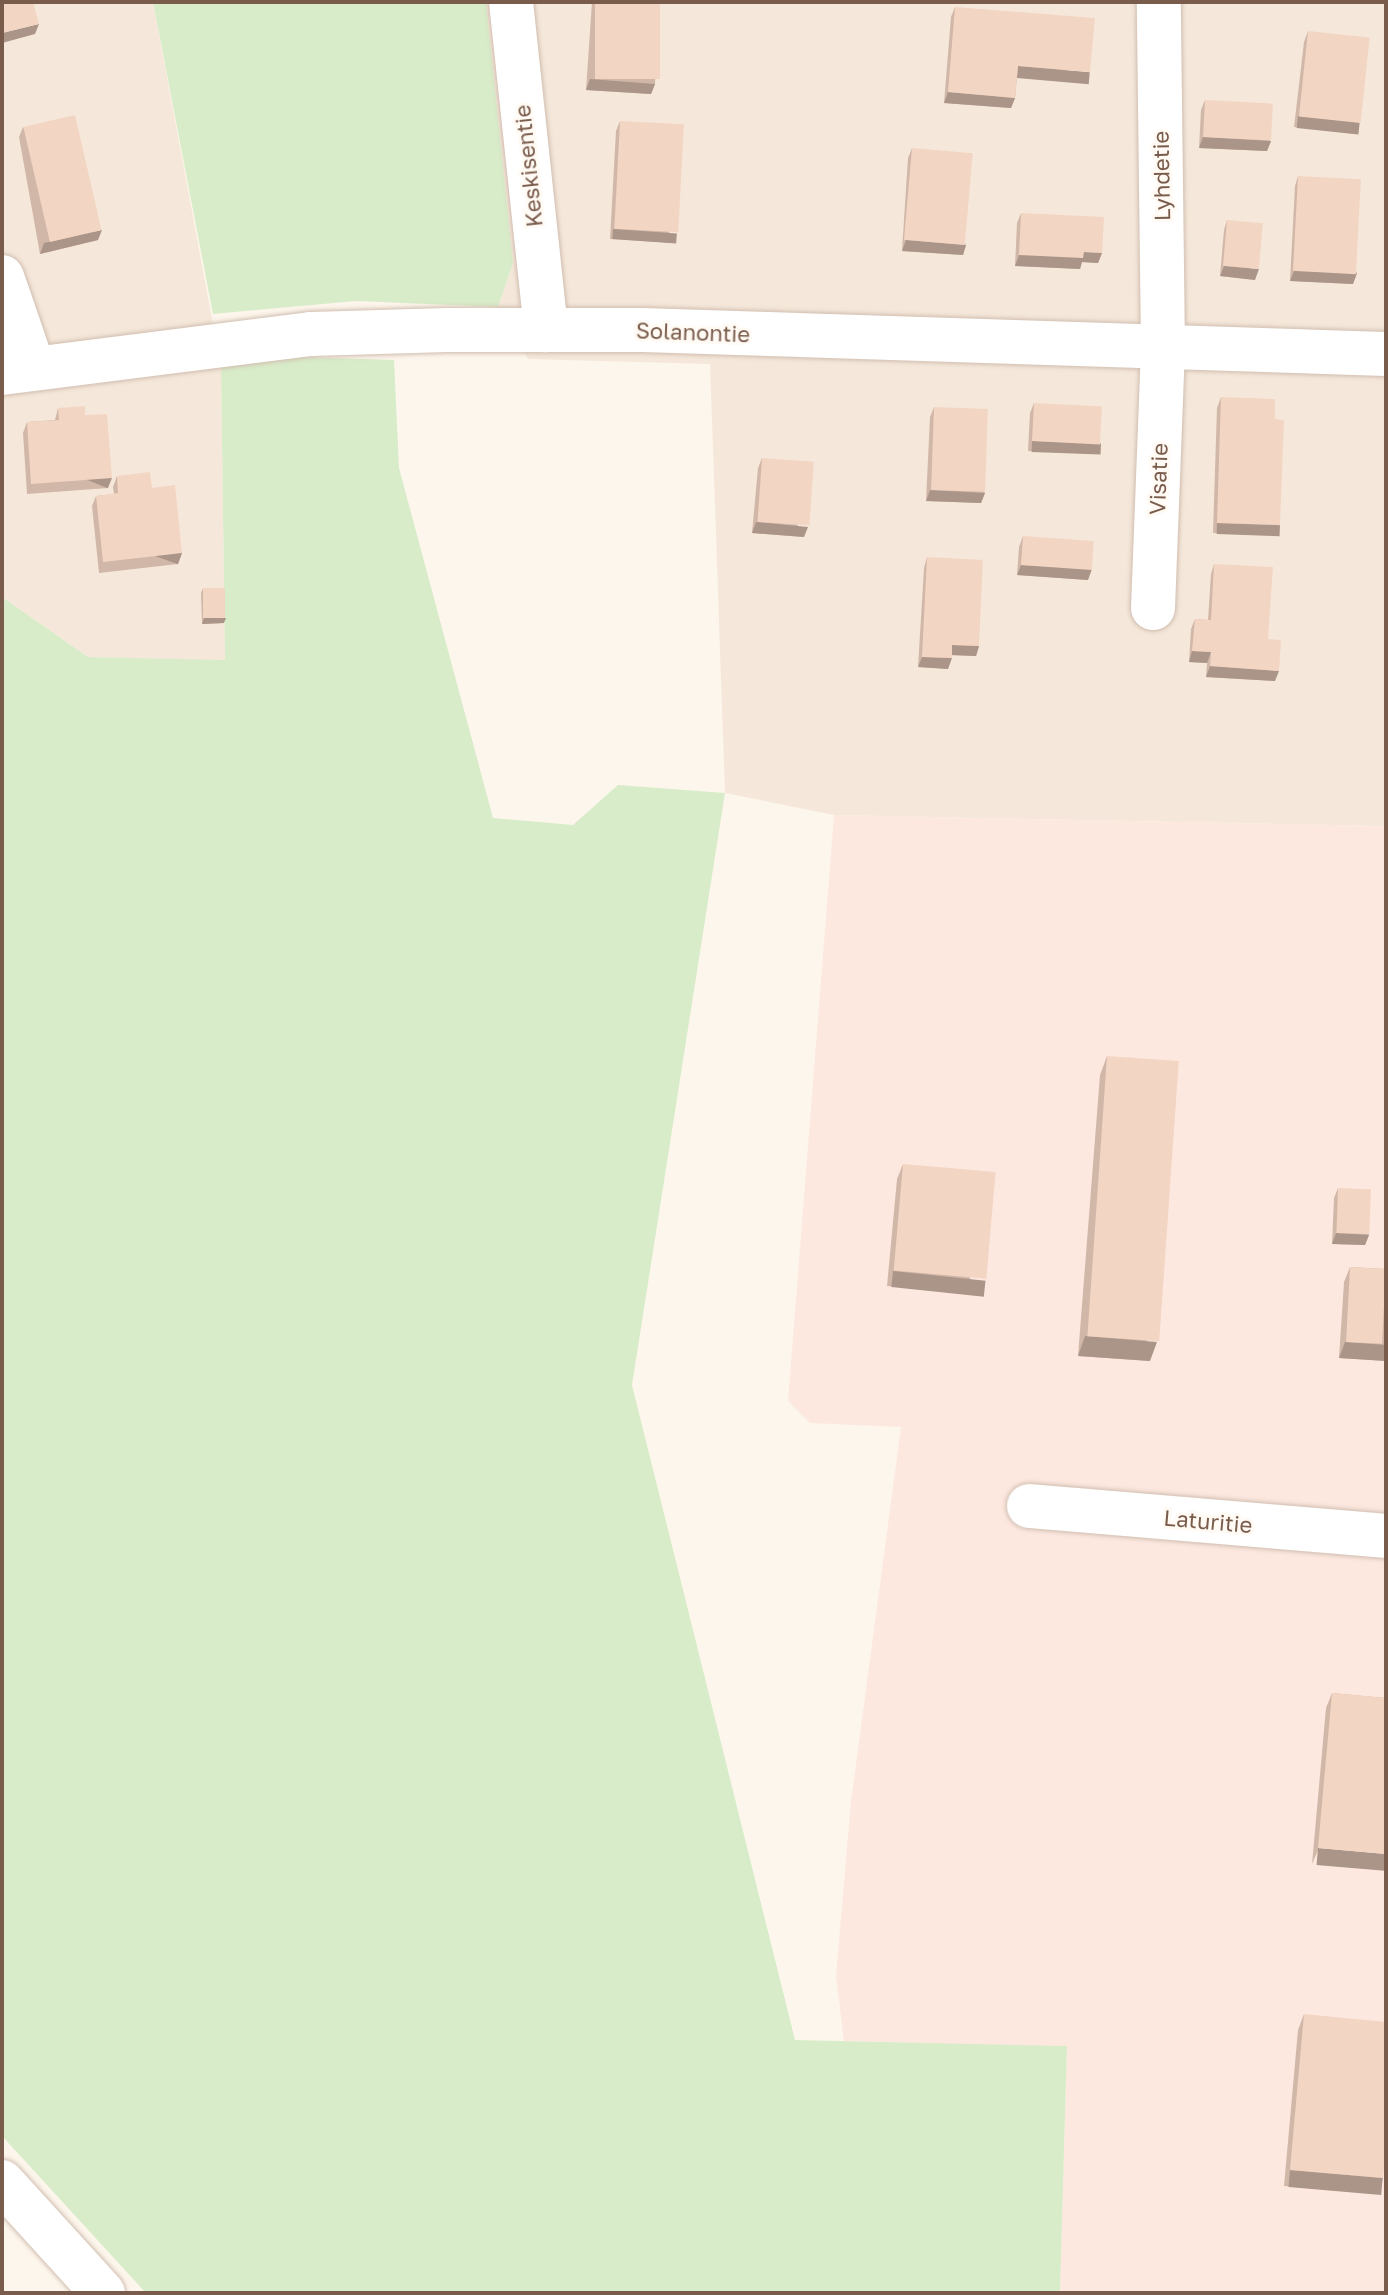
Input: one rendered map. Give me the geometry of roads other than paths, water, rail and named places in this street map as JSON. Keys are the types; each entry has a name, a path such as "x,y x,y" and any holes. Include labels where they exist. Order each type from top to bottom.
{"street":[{"name":"Keskisentie","path":"511,2 546,330"},
{"name":"Lyhdetie","path":"1159,2 1163,349"},
{"path":"2,277 18,370"},
{"name":"Solanontie","path":"18,370 311,334 546,330 1386,354"},
{"name":"Visatie","path":"1153,608 1163,349"},
{"name":"Laturitie","path":"1029,1506 1386,1536"},
{"path":"2,2182 103,2293"}]}
